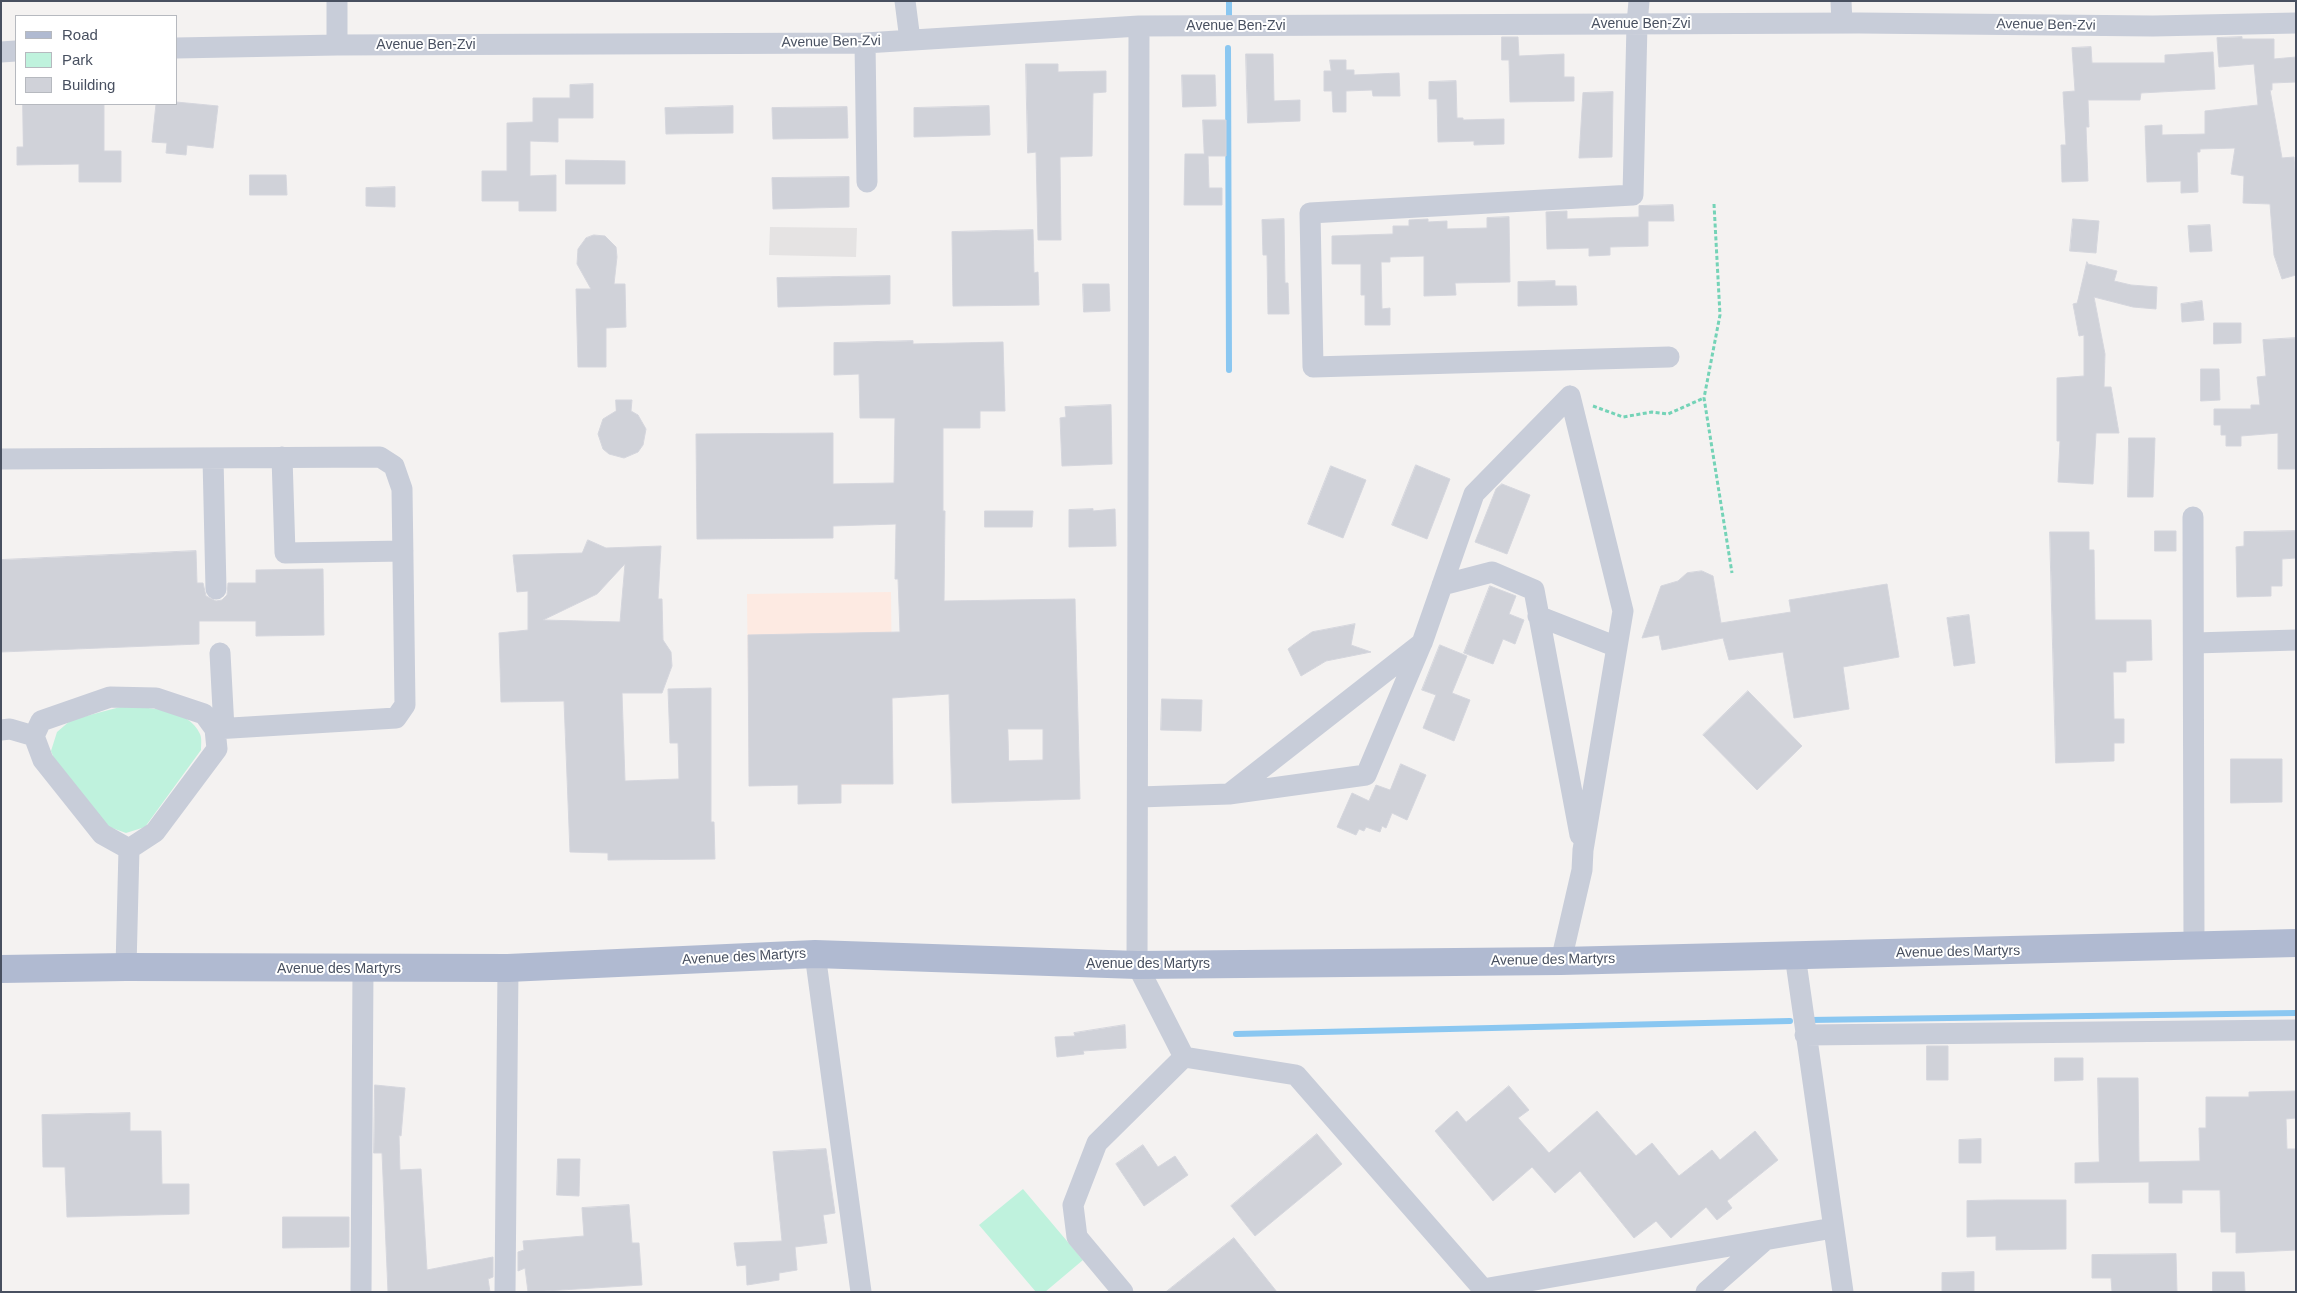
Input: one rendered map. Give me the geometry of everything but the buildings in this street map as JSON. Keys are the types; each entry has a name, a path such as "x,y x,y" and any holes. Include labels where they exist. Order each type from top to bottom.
{"main road":[{"name":"Avenue des Martyrs","path":"1,969 126,967 508,968 815,954 1137,965 1561,961 2296,943"}],"street":[{"path":"337,1 337,45"},
{"path":"905,1 910,40"},
{"path":"1639,1 1633,194 1310,213 1313,367 1669,357"},
{"path":"1842,1 1842,23"},
{"name":"Avenue Ben-Zvi","path":"178,48 337,45 865,43 1138,26 1842,23 2153,26 2296,23"},
{"path":"1138,26 1139,797 1137,965 1184,1057"},
{"path":"865,43 868,182"},
{"path":"1,52 15,52"},
{"path":"1139,797 1229,794 1366,775 1422,642 1474,494 1570,396"},
{"path":"1561,961 1582,870 1583,850 1623,611 1570,396"},
{"path":"282,457 285,553 403,551"},
{"path":"1,459 380,457 394,466 402,489 405,705 396,718 220,729 204,714 156,698 110,697 41,721 34,736 42,760 102,834 129,849"},
{"path":"213,458 216,590"},
{"path":"2193,517 2195,643 2194,946"},
{"path":"1442,585 1492,572 1534,590 1583,850"},
{"path":"1538,616 1617,648"},
{"path":"2195,643 2296,640"},
{"path":"1229,794 1422,642"},
{"path":"129,849 154,832 217,749 220,729 220,653"},
{"path":"1,730 10,729 34,736"},
{"path":"126,967 129,849"},
{"path":"815,954 861,1292"},
{"path":"1795,956 1843,1292"},
{"path":"504,1292 508,968"},
{"path":"361,1292 363,969"},
{"path":"1805,1035 2296,1030"},
{"path":"1184,1057 1296,1075 1483,1289 1833,1228"},
{"path":"1123,1292 1077,1237 1073,1205 1097,1143 1184,1057"},
{"path":"1706,1292 1764,1240"}],"path":[{"path":"1714,204 1720,315 1704,398 1732,573"},
{"path":"1570,396 1623,417 1652,412 1668,414 1704,398"}],"shaded area":[{"path":"770,227 857,228 856,257 769,255"},
{"path":"891,592 893,784 841,785 841,803 798,804 798,785 749,786 747,594"}],"green space":[{"path":"124,706 156,709 177,714 195,725 201,737 201,750 145,827 126,833 109,827 55,761 51,751 57,732 71,720"},
{"path":"1023,1189 1083,1260 1045,1292 1036,1292 979,1225"}],"waterway":[{"path":"1229,1 1229,19"},
{"path":"1228,48 1229,370"},
{"path":"1809,1020 2296,1013"},
{"path":"1236,1034 1790,1021"}]}
